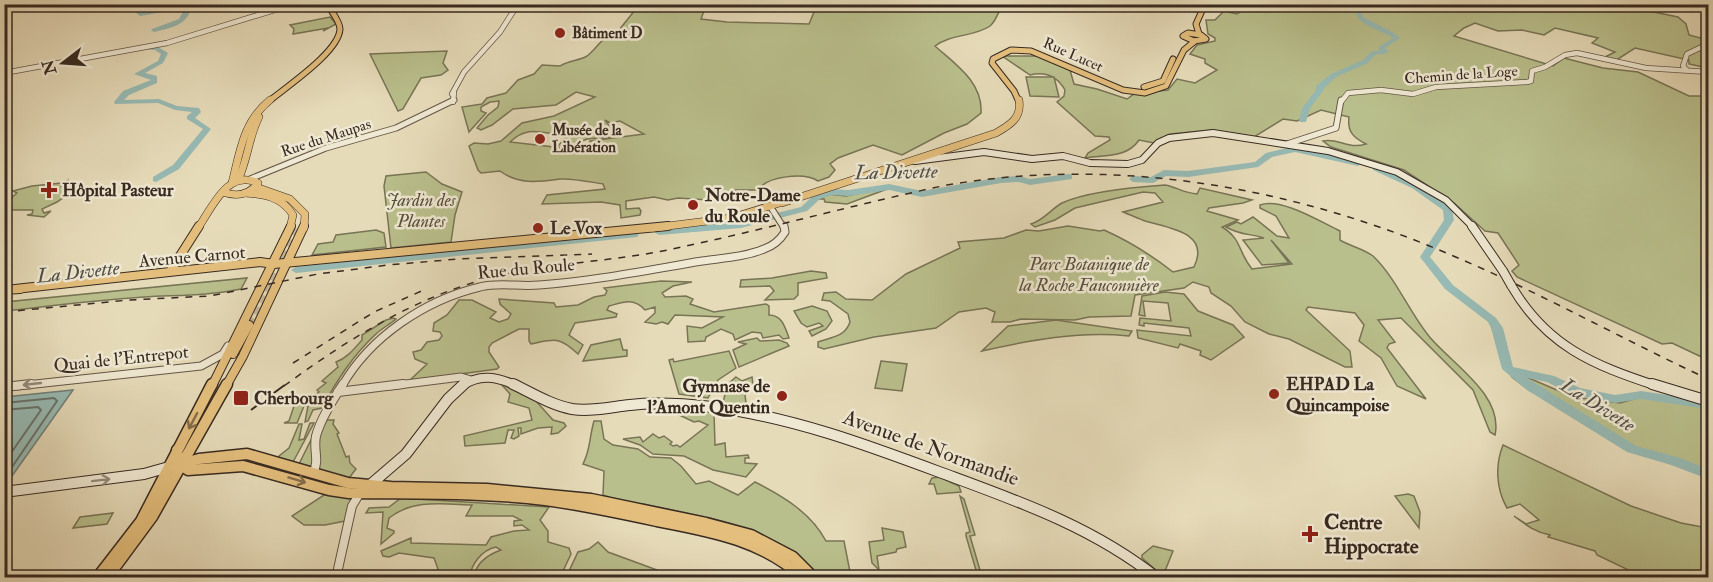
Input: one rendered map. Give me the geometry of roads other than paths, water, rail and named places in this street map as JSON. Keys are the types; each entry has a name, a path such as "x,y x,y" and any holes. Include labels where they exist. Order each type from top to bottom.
{"main road":[{"path":"232,183 244,131 252,118 264,105 327,53 338,40 340,26 327,4"},
{"path":"256,187 257,181 239,178 247,159 251,132 260,116 333,53 343,41 345,26 334,4"},
{"path":"1189,36 1191,23 1200,4"},
{"path":"1189,36 1195,41 1206,39 1199,34 1196,24 1205,4"},
{"path":"1189,36 1199,34"},
{"name":"Rue Lucet","path":"786,201 995,131 1016,114 1018,107 1015,98 987,63 988,58 996,52 1015,49 1041,51 1053,54 1111,83 1146,87 1163,81 1177,52 1189,36"},
{"name":"Rue Lucet","path":"943,149 996,133 1012,123 1018,114 1022,104 1017,92 992,63 997,55 1014,51 1039,52 1111,87 1131,92 1147,92 1166,86 1184,50 1195,41"},
{"path":"908,161 984,152 1032,159 1063,156 1090,163 1128,164 1142,160 1164,140 1200,134 1227,135 1328,150 1363,160 1419,183 1452,205 1469,221 1534,320 1558,340 1602,364 1655,385 1708,401"},
{"path":"226,194 224,188 232,183 246,180"},
{"path":"185,451 233,343 268,276 282,266 306,222 304,212 288,197 256,187 245,193"},
{"path":"169,273 170,268 218,200 226,194 245,193 284,200 294,208 297,228 301,213 298,204"},
{"path":"97,578 138,526 185,451 243,356 272,296 293,219 290,209 274,198"},
{"name":"Avenue Carnot","path":"4,290 169,273 282,266 724,221 774,211 786,201"},
{"path":"221,391 250,325 232,356 225,360"},
{"name":"Avenue de Normandie","path":"471,380 487,376 498,378 547,402 572,410 639,404 672,404 756,413 833,432 1075,523 1122,548 1157,578"},
{"path":"360,494 410,450 457,390 471,380"},
{"path":"185,451 189,458 199,459"},
{"path":"4,492 144,474 199,459 247,454 348,483 488,489 566,496 660,513 751,535 788,553 814,578"},
{"path":"175,466 188,470 243,465 329,490 360,494 485,496 543,500 657,520 745,542 785,561 803,578"},
{"path":"107,578 148,524 175,466"}],"street":[{"path":"4,73 174,41 294,4"},
{"name":"Rue du Maupas","path":"246,180 319,150 392,130 450,102 464,72 500,32 517,10 518,4"},
{"path":"1708,44 1687,54 1683,66 1686,69 1708,72"},
{"name":"Chemin de la Loge","path":"1287,144 1336,128 1341,100 1348,93 1387,90 1413,94 1436,87 1497,86 1530,81 1532,71 1545,67 1565,55 1580,53 1646,68 1686,69"},
{"name":"Rue du Roule","path":"312,474 318,464 313,451 316,437 338,392 361,358 386,334 422,311 483,286 566,283 751,253 767,248 783,238 785,228 774,211"},
{"name":"Quai de l'Entrepot","path":"4,387 201,366 223,354 233,343"},
{"path":"338,392 461,377 471,380"},
{"path":"336,578 352,506 360,494"}],"water":[{"path":"73,390 12,476 5,477 5,397"}],"waterway":[{"path":"136,4 134,8 140,14 189,6 188,12 181,20 154,30"},
{"path":"1303,120 1306,108 1320,90 1319,88 1329,79 1366,62 1373,53 1386,52 1381,48 1397,38 1361,19 1357,7 1364,7 1361,4"},
{"path":"145,48 156,48 165,53 161,62 138,74 154,78"},
{"path":"154,81 126,93 118,102 159,101 173,106"},
{"path":"178,108 196,110 197,112 191,116 191,119 205,127"},
{"path":"156,179 176,167 207,129"},
{"name":"La Divette","path":"1226,169 1258,164 1269,155 1295,149 1358,163"},
{"name":"La Divette","path":"1376,168 1415,186 1447,209 1449,220 1425,257 1449,287 1492,320 1497,328 1508,369 1531,387 1632,449 1675,461 1708,474"},
{"name":"La Divette","path":"1133,179 1153,180 1164,173 1188,174 1221,169"},
{"name":"La Divette","path":"659,232 741,225 804,209 817,197 831,192 848,193 889,187 922,194 1001,180 1019,179 1030,182 1069,177"},
{"name":"La Divette","path":"296,270 634,235"},
{"name":"La Divette","path":"1514,371 1550,379 1577,392 1615,399 1641,395 1708,405"}],"tunnel":[{"path":"249,325 295,228"}],"railway":[{"path":"284,386 387,319 442,293 471,283 545,267 677,248 947,185 1011,177 1075,174 1140,176 1204,184 1267,195 1330,211 1391,231 1484,269 1708,379"},
{"path":"4,312 129,300 210,296 318,274 388,265 458,259 592,254"},
{"path":"293,363 374,312 426,289"},
{"path":"251,410 286,384"}],"place":[{"name":"Bâtiment D","path":"560,33"},
{"name":"Musée de la Libération","path":"540,139"},
{"name":"Hôpital Pasteur","path":"49,190"},
{"name":"Notre-Dame du Roule","path":"693,205"},
{"name":"Le Vox","path":"538,228"},
{"name":"EHPAD La Quincampoise","path":"1274,394"},
{"name":"Gymnase de l'Amont Quentin","path":"782,396"},
{"name":"Cherbourg","path":"241,398"},
{"name":"Centre Hippocrate","path":"1310,534"}],"park label":[{"name":"Jardin des Plantes","path":"421,210"},
{"name":"Parc Botanique de la Roche Fauconnière","path":"1089,274"}]}
